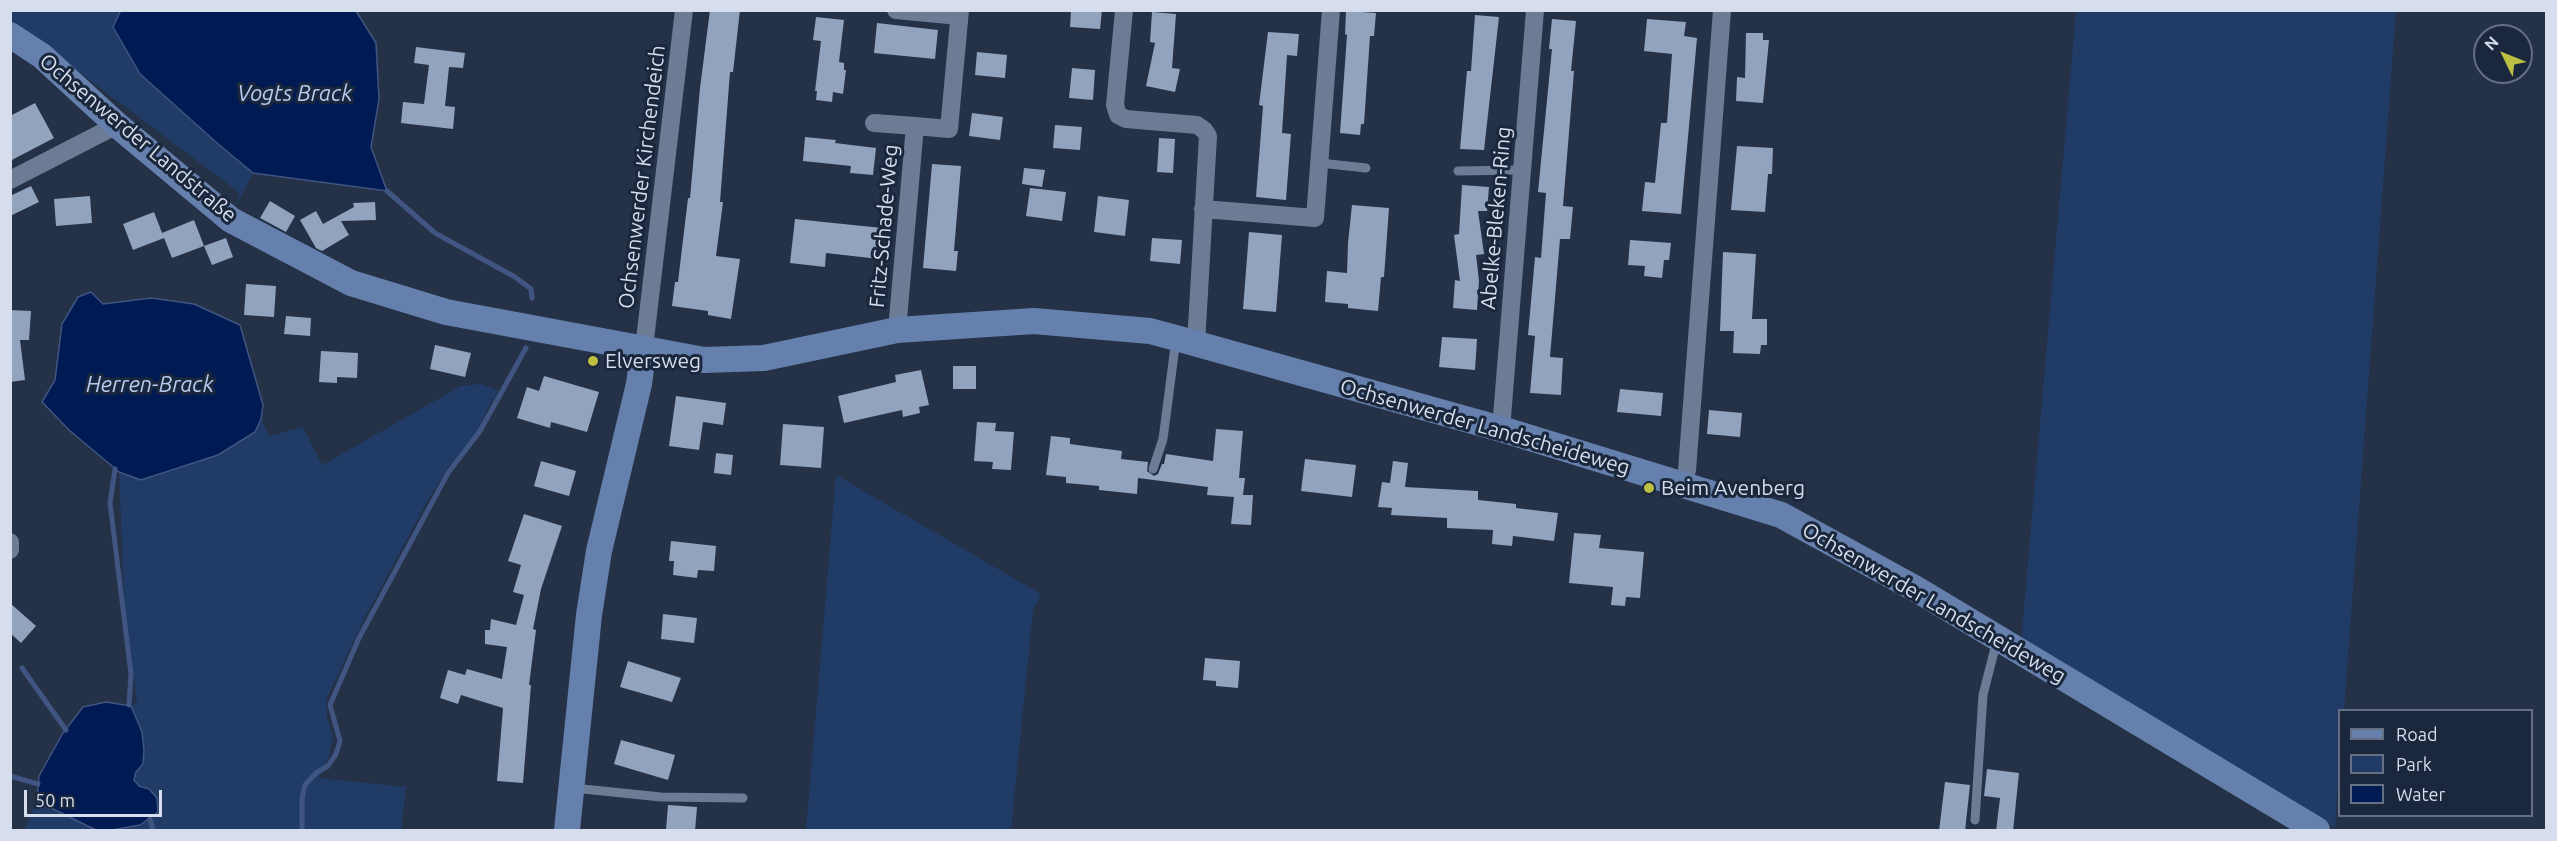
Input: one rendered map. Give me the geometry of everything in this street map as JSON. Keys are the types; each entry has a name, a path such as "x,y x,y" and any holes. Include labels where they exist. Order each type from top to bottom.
{"street":[{"name":"Ochsenwerder Kirchendeich","path":"644,348 684,10"},
{"path":"896,10 959,13"},
{"path":"1124,10 1115,110 1126,119 1197,125 1208,136 1203,209 1186,341"},
{"path":"1203,209 1315,218 1331,10"},
{"name":"Abelke-Bleken-Ring","path":"1502,429 1535,10"},
{"path":"1683,485 1687,470 1722,10"},
{"name":"Fritz-Schade-Weg","path":"874,123 949,129 959,13"},
{"name":"Ochsenwerder Landstraße","path":"10,34 42,56 117,125 231,220 351,284 446,312 644,348"},
{"path":"10,180 117,125"},
{"name":"Fritz-Schade-Weg","path":"897,330 915,126"},
{"name":"Ochsenwerder Landscheideweg","path":"644,348 704,360 764,358 897,330 1034,321 1150,331 1502,429 1781,514 1916,589 2317,831"},
{"path":"567,831 589,615 600,551 639,384 644,348"},
{"path":"10,542 10,550"}],"lane":[{"path":"1320,163 1366,168"},
{"path":"1458,171 1522,170"},
{"path":"1153,469 1163,439 1186,341"},
{"path":"1974,820 1983,695 1998,638"},
{"path":"571,788 661,797 743,798"}],"green space":[{"path":"11,11 121,11 113,27 217,143 253,173 234,210 240,193 11,21"},
{"path":"2076,11 2396,11 2344,709 2338,709 2338,782 2335,828 2021,643"},
{"path":"481,384 499,391 487,409 477,434 449,466 429,498 364,619 326,700 327,718 333,737 329,756 319,778 406,787 401,830 112,830 140,825 158,812 157,798 149,789 139,786 134,780 136,772 143,764 142,732 131,706 137,702 125,617 119,472 141,480 218,455 255,432 261,419 269,436 303,427 322,465 461,386"},
{"path":"836,475 1041,594 1033,610 1011,830 806,830"},
{"path":"37,801 96,830 24,830"}],"water":[{"name":"Vogts Brack","path":"121,10 356,11 376,43 379,99 371,147 387,191 253,173 140,74 113,27"},
{"name":"Herren-Brack","path":"91,292 103,304 151,298 194,304 240,325 263,405 261,419 255,432 218,455 141,480 119,472 69,430 42,402 55,380 62,324 78,297"},
{"path":"106,702 131,706 142,732 144,750 143,764 136,772 134,780 139,786 149,789 157,798 158,812 140,825 112,830 96,830 37,801 39,776 63,733 83,707"}],"building":[{"path":"710,10 740,10 733,72 730,72 720,202 723,202 716,256 740,259 731,319 708,315 708,311 672,306 675,282 678,282 688,198 690,198"},
{"path":"1071,10 1102,10 1100,29 1070,27"},
{"path":"1346,11 1376,13 1374,36 1370,36 1364,124 1361,124 1360,135 1340,133 1347,35 1345,34"},
{"path":"1152,12 1176,14 1172,68 1180,69 1175,92 1146,86 1155,43 1150,42"},
{"path":"1475,15 1499,17 1484,150 1460,149 1467,71 1471,71"},
{"path":"816,17 844,20 839,62 844,63 844,70 846,70 843,94 833,92 832,102 816,100 821,41 813,40"},
{"path":"1552,19 1576,21 1563,206 1573,207 1570,239 1560,239 1550,357 1563,358 1561,395 1530,393 1535,336 1528,335 1535,257 1541,258 1546,193 1538,192 1552,49 1549,49"},
{"path":"1647,19 1686,22 1684,36 1697,38 1681,214 1642,211 1645,182 1655,183 1661,123 1667,123 1672,54 1644,51"},
{"path":"877,23 938,30 935,59 874,53"},
{"path":"1268,32 1299,34 1297,56 1287,55 1282,133 1291,134 1286,200 1256,197 1263,106 1259,105"},
{"path":"1746,33 1763,33 1763,40 1769,40 1763,103 1736,101 1737,77 1745,78"},
{"path":"416,47 465,53 463,68 449,67 445,106 455,107 453,129 401,123 403,102 424,104 429,65 414,63"},
{"path":"977,52 1007,55 1005,78 975,75"},
{"path":"1072,68 1095,70 1093,100 1069,98"},
{"path":"35,103 54,138 10,161 10,116"},
{"path":"972,113 1003,117 1000,140 969,136"},
{"path":"1055,125 1082,127 1080,150 1053,148"},
{"path":"805,137 876,148 873,175 850,173 851,166 803,161"},
{"path":"1159,138 1175,139 1173,173 1157,172"},
{"path":"1737,146 1773,148 1772,174 1768,174 1765,212 1731,210"},
{"path":"932,164 961,166 954,251 958,251 956,271 923,268"},
{"path":"1024,168 1045,170 1042,187 1022,184"},
{"path":"1462,185 1489,187 1487,211 1478,211 1484,254 1476,255 1479,281 1477,310 1453,308 1455,280 1460,281 1454,235 1459,234"},
{"path":"31,186 39,202 10,216 10,196"},
{"path":"1030,188 1066,192 1062,221 1026,216"},
{"path":"90,196 92,223 56,226 54,199"},
{"path":"1098,196 1129,200 1125,236 1094,232"},
{"path":"270,201 295,216 286,232 260,218"},
{"path":"375,202 376,220 341,221 349,235 322,251 316,248 300,220 316,211 323,224 354,207 353,203"},
{"path":"1352,205 1389,208 1384,277 1381,277 1378,311 1348,308 1348,304 1325,302 1327,271 1347,273"},
{"path":"154,212 164,238 133,250 123,224"},
{"path":"795,219 882,228 879,259 826,253 825,267 790,263"},
{"path":"194,220 204,246 172,258 162,233"},
{"path":"1249,232 1282,235 1276,312 1243,309"},
{"path":"226,238 233,257 212,265 204,246"},
{"path":"1152,238 1182,240 1180,264 1150,261"},
{"path":"1630,240 1671,243 1669,260 1664,260 1662,278 1644,276 1645,266 1628,265"},
{"path":"1723,252 1756,254 1752,319 1767,319 1767,345 1761,345 1760,354 1733,353 1734,331 1720,331"},
{"path":"246,284 276,286 274,317 244,315"},
{"path":"10,310 31,311 29,340 20,340 25,380 10,382"},
{"path":"286,316 311,318 310,336 284,334"},
{"path":"1442,337 1477,339 1475,370 1439,367"},
{"path":"435,345 471,353 465,377 430,369"},
{"path":"321,351 358,353 357,378 337,377 337,383 319,382"},
{"path":"953,366 976,366 976,389 953,389"},
{"path":"921,370 929,405 919,407 920,413 903,417 902,410 844,423 838,396 896,382 895,375"},
{"path":"544,376 599,392 587,432 551,422 550,428 517,418 527,387 539,391"},
{"path":"1620,389 1663,393 1661,416 1617,412"},
{"path":"676,396 726,403 723,425 703,422 699,450 669,446"},
{"path":"1709,410 1742,413 1740,437 1707,434"},
{"path":"977,422 996,423 995,431 1014,432 1011,470 992,469 993,462 974,461"},
{"path":"783,424 824,427 821,468 780,465"},
{"path":"1216,429 1243,431 1239,478 1245,478 1243,495 1253,495 1251,525 1231,524 1234,497 1207,495 1208,487 1138,478 1137,494 1099,490 1099,486 1066,483 1066,477 1046,475 1051,436 1070,438 1070,444 1122,451 1121,459 1148,462 1147,471 1154,476 1164,464 1166,454 1213,461"},
{"path":"716,453 733,455 731,475 714,473"},
{"path":"1305,459 1356,465 1352,497 1301,491"},
{"path":"541,461 576,471 569,496 534,486"},
{"path":"1393,461 1408,463 1405,487 1478,491 1478,500 1516,504 1516,508 1558,513 1554,541 1513,536 1512,546 1492,544 1493,530 1447,528 1447,518 1391,515 1392,508 1378,507 1382,482 1390,483"},
{"path":"524,514 562,526 541,589 533,629 536,630 529,685 531,685 523,783 497,781 503,708 461,695 458,704 440,698 448,670 465,675 467,669 502,679 507,647 485,644 485,630 490,630 491,619 516,625 524,595 513,592 521,565 508,561"},
{"path":"1574,533 1601,535 1599,548 1644,552 1640,598 1626,597 1625,606 1611,605 1613,587 1569,583"},
{"path":"671,541 716,546 714,571 698,570 697,578 673,575 674,561 669,561"},
{"path":"10,603 36,626 21,643 10,633"},
{"path":"663,614 697,618 694,643 661,639"},
{"path":"1205,658 1240,661 1238,688 1216,686 1216,681 1203,680"},
{"path":"628,661 681,678 672,702 620,687"},
{"path":"621,740 675,755 668,780 614,764"},
{"path":"1987,769 2019,773 2013,831 1996,831 2000,798 1984,796"},
{"path":"1945,782 1970,785 1965,831 1939,831"},
{"path":"668,805 697,807 695,831 666,830"}],"waterway":[{"path":"387,191 435,233 515,277 531,289 532,298"},
{"path":"302,830 302,799 305,785 316,773 328,766 336,754 340,741 330,705 359,638 448,473 480,431 526,348"},
{"path":"115,469 110,503 131,674 129,705"},
{"path":"22,668 66,730"},
{"path":"10,776 38,784"},
{"path":"150,819 153,830"}],"place":[{"name":"Elversweg","path":"593,361"},
{"name":"Beim Avenberg","path":"1649,488"}]}
